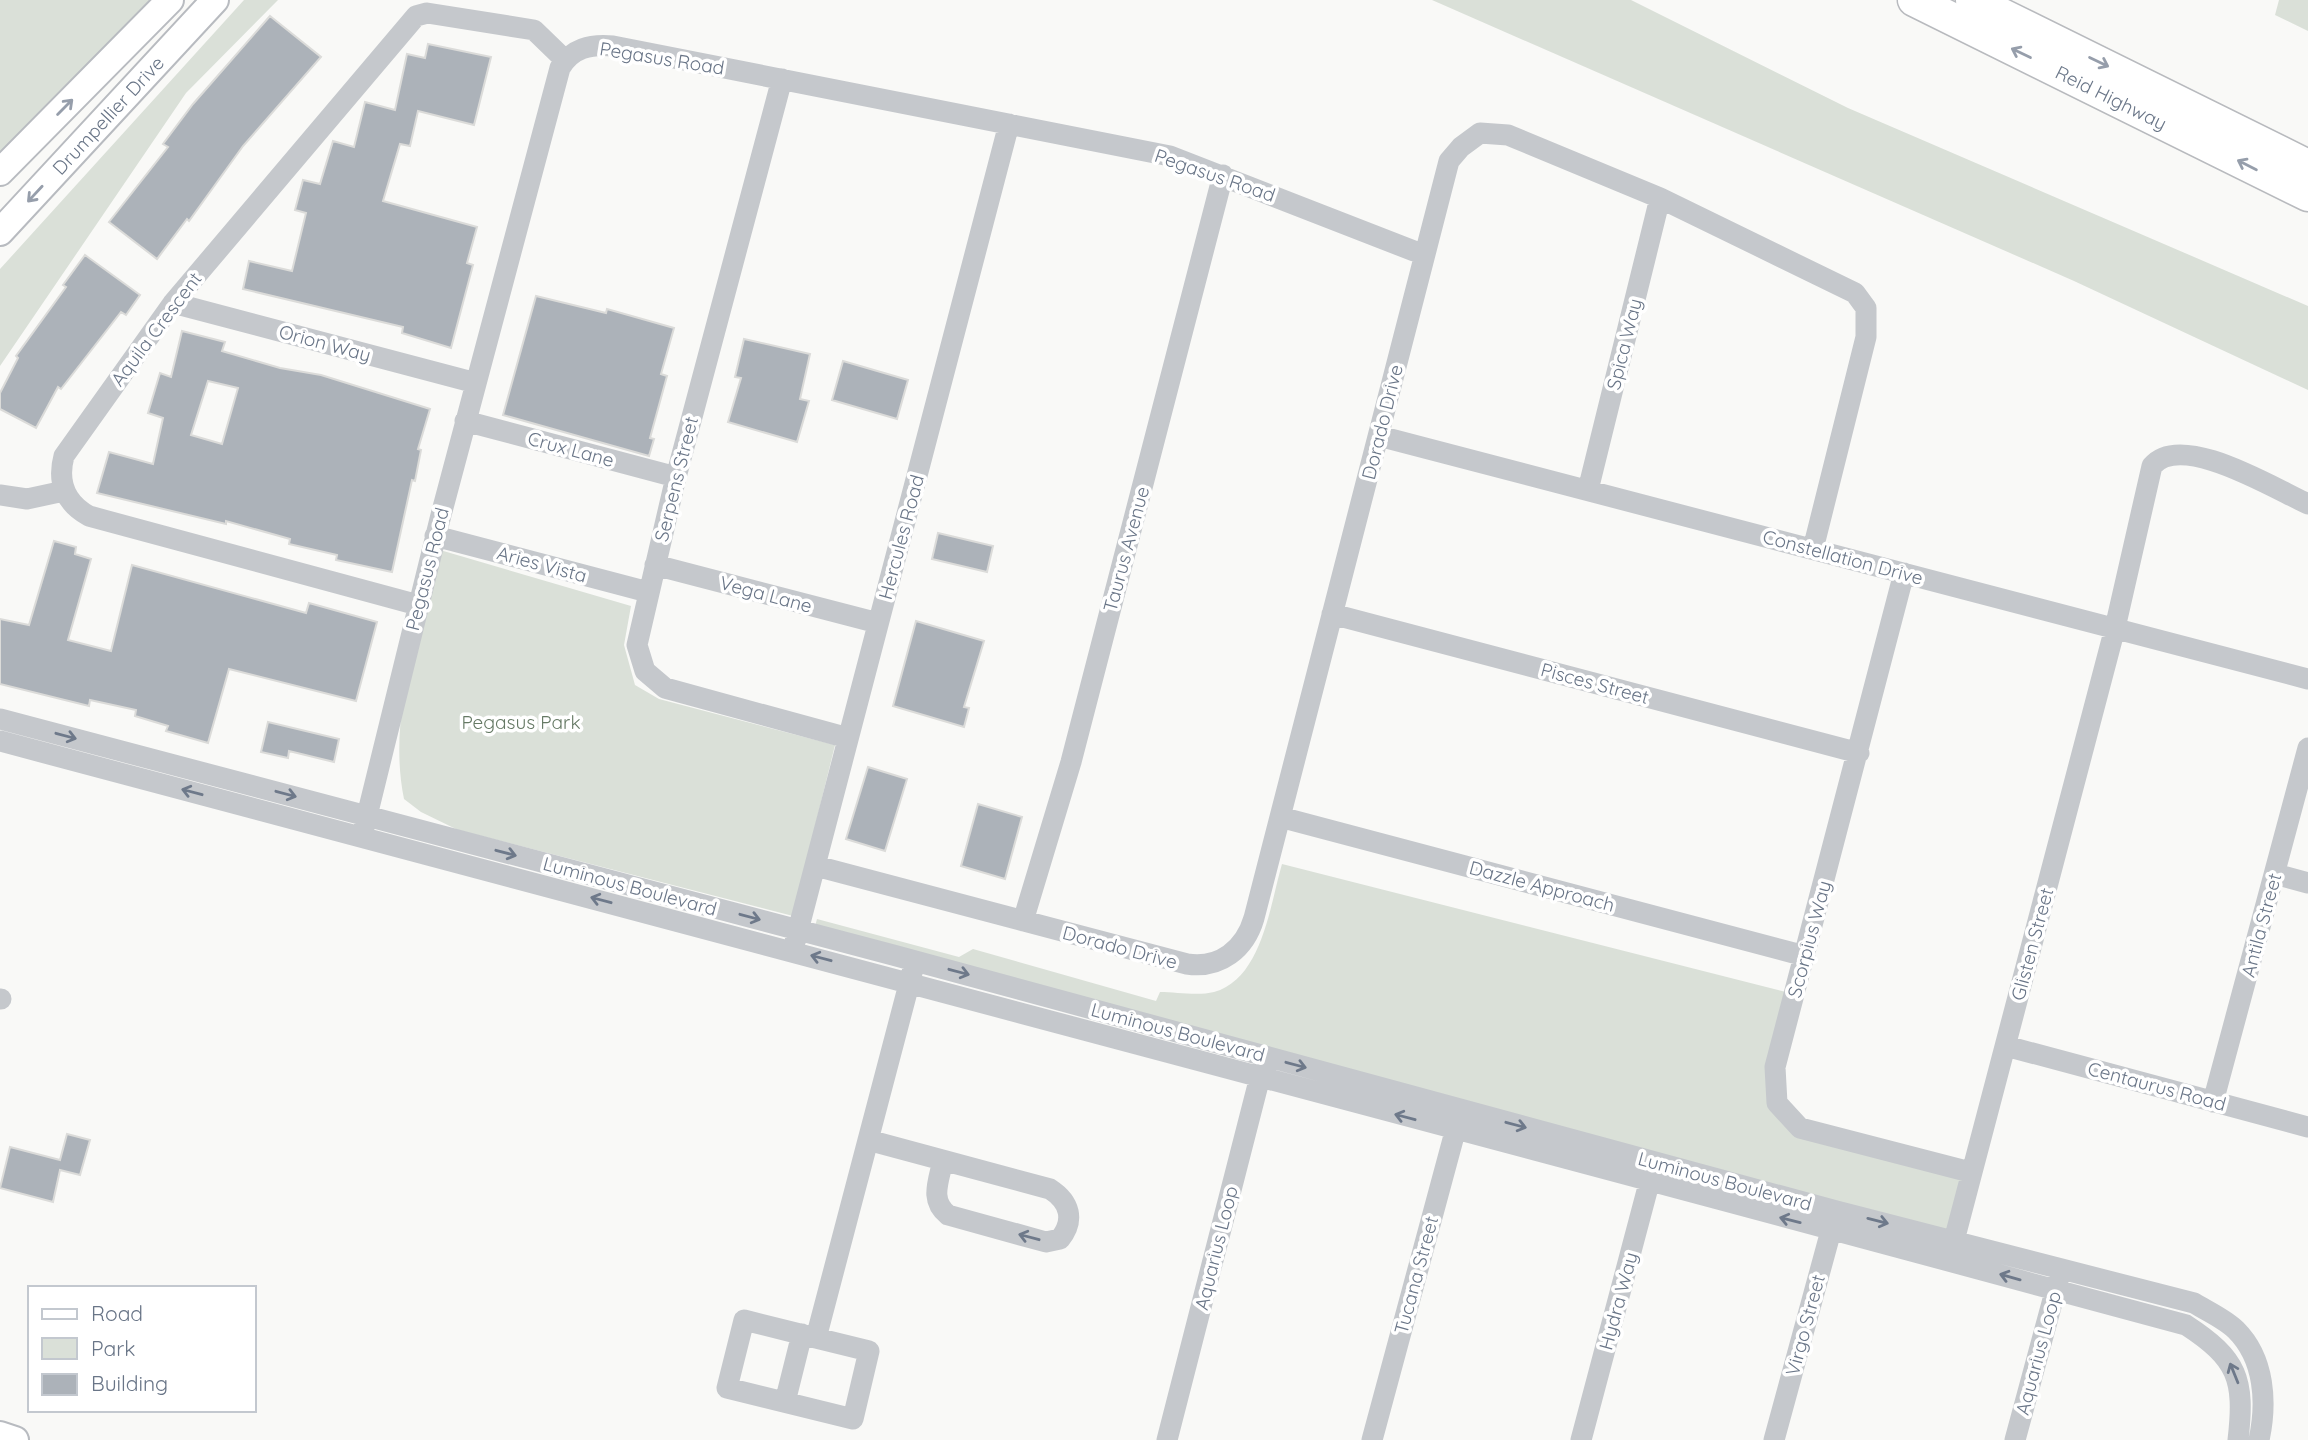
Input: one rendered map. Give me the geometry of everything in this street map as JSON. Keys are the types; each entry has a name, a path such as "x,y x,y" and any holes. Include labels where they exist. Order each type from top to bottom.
{"highway":[{"name":"Reid Highway","path":"1914,0 2308,195"},
{"name":"Reid Highway","path":"1972,0 2308,166"}],"main road":[{"name":"Drumpellier Drive","path":"0,173 170,0"},
{"name":"Drumpellier Drive","path":"0,232 215,0"},
{"path":"0,1435 15,1440"}],"street":[{"name":"Aquila Crescent","path":"64,491 61,465 68,448 173,303 416,16 427,13 534,30 565,60"},
{"name":"Pegasus Road","path":"361,837 435,536 561,68 565,60 582,48 597,44 1170,156 1414,251"},
{"name":"Serpens Street","path":"782,79 676,477 637,645 645,671 657,684 677,692 848,738"},
{"name":"Hercules Road","path":"793,951 1009,124"},
{"name":"Dorado Drive","path":"816,866 1187,964 1216,962 1234,952 1248,935 1449,161 1461,147 1480,133 1508,135 1660,198 1854,293 1866,308 1866,337 1813,549"},
{"name":"Taurus Avenue","path":"1023,921 1070,762 1223,175"},
{"name":"Spica Way","path":"1588,490 1660,198"},
{"name":"Orion Way","path":"173,303 476,383"},
{"name":"Crux Lane","path":"466,421 676,477"},
{"name":"Constellation Drive","path":"1379,436 2308,679"},
{"name":"Glisten Street","path":"1952,1250 1970,1172 2006,1046 2115,628 2152,467 2160,457 2174,453 2205,457 2308,504"},
{"path":"0,495 27,499 64,491 80,512 97,519 418,605"},
{"name":"Aries Vista","path":"435,536 648,592"},
{"name":"Vega Lane","path":"655,565 878,623"},
{"name":"Scorpius Way","path":"1904,573 1775,1067 1777,1102 1800,1128 1970,1172"},
{"name":"Pisces Street","path":"1332,614 1859,753"},
{"path":"5,743 7,721"},
{"name":"Luminous Boulevard","path":"7,721 798,930 913,971 1259,1078 1458,1120 1952,1250 2062,1267 2194,1303 2236,1330 2254,1358 2263,1384 2264,1406 2259,1440"},
{"name":"Luminous Boulevard","path":"5,743 793,951 913,971 1266,1057 1458,1120"},
{"name":"Antila Street","path":"2213,1102 2308,748"},
{"name":"Dazzle Approach","path":"1280,817 1805,956"},
{"path":"2275,874 2308,883"},
{"path":"785,1402 809,1336 868,1140 913,971"},
{"name":"Centaurus Road","path":"2006,1046 2308,1127"},
{"name":"Aquarius Loop","path":"1167,1440 1266,1057"},
{"name":"Tucana Street","path":"1372,1440 1458,1120"},
{"path":"868,1140 943,1160 1050,1189 1066,1202 1069,1220 1067,1231 1060,1239 1046,1242 947,1215 940,1209 935,1198 943,1160"},
{"name":"Hydra Way","path":"1581,1440 1652,1172"},
{"name":"Virgo Street","path":"1774,1440 1833,1220"},
{"name":"Luminous Boulevard","path":"1952,1250 2055,1290 2186,1325 2216,1344 2232,1365 2240,1389 2242,1408 2238,1440"},
{"name":"Aquarius Loop","path":"2015,1440 2062,1267"},
{"path":"744,1320 809,1336 870,1351 853,1419 727,1388 744,1320"}],"green space":[{"path":"0,0 168,0 0,172"},
{"path":"244,0 278,0 186,93 0,366 0,269"},
{"path":"1432,0 1631,0 1848,108 2308,306 2308,390 2074,281"},
{"path":"2279,0 2308,0 2308,31 2275,15"},
{"name":"Pegasus Park","path":"440,550 631,606 624,645 635,685 659,699 835,745 793,916 458,830 421,812 404,799 400,768 403,705 415,642"},
{"path":"1282,864 1794,994 1777,1103 1800,1128 1970,1172 1954,1240 813,934 817,919 959,957 973,949 1156,1001 1160,992 1214,992 1230,984 1243,972 1253,957 1268,919"}],"building":[{"path":"270,16 321,57 243,146 189,221 187,219 157,259 109,222 168,147 163,144 193,104"},
{"path":"428,44 491,57 474,125 418,111 410,146 400,144 383,201 477,227 467,263 473,265 451,348 402,333 403,327 243,289 249,261 292,271 306,213 295,210 303,180 320,184 333,141 354,147 365,102 395,110 407,54 425,58"},
{"path":"85,255 140,295 126,315 121,312 61,389 58,387 36,428 0,409 0,393 18,358 16,356 66,287 63,285"},
{"path":"536,296 606,313 607,309 674,328 661,374 667,376 650,438 654,439 649,456 503,415"},
{"path":"182,331 225,342 222,351 280,368 321,375 430,409 418,449 421,450 415,481 412,480 392,572 336,560 337,555 289,544 290,539 226,521 226,524 97,493 109,452 153,464 163,418 148,413 160,373 171,377","holes":["208,381 238,388 222,444 191,435"]},
{"path":"744,339 810,354 800,399 809,401 797,442 728,422 741,378 735,377"},
{"path":"843,361 908,380 897,419 832,400"},
{"path":"938,533 993,546 987,572 932,559"},
{"path":"54,541 76,547 75,554 91,559 68,640 111,651 132,565 306,613 309,603 377,622 356,701 229,669 208,743 166,731 168,726 135,716 136,710 90,700 89,706 0,684 0,619 29,625"},
{"path":"916,621 984,641 964,707 969,708 964,727 893,706"},
{"path":"268,722 339,739 334,762 289,751 288,758 261,752"},
{"path":"868,767 907,779 885,851 846,839"},
{"path":"978,804 1022,817 1005,879 961,866"},
{"path":"67,1134 90,1140 80,1175 60,1170 53,1202 0,1188 10,1147 60,1160"}]}
